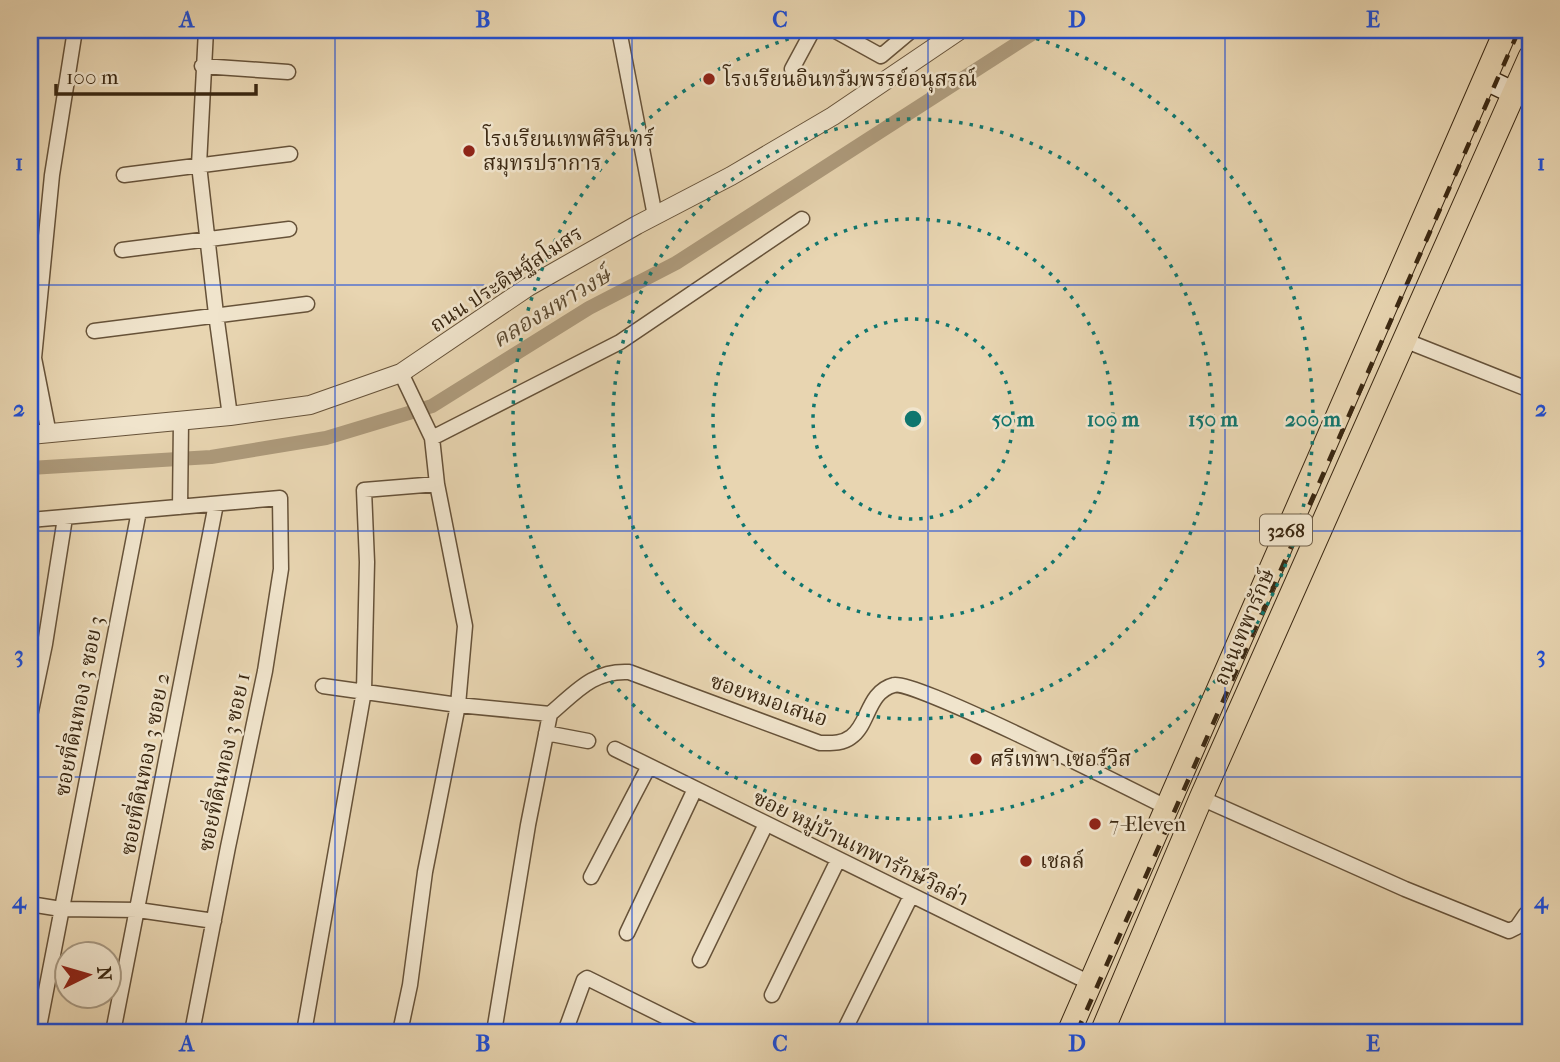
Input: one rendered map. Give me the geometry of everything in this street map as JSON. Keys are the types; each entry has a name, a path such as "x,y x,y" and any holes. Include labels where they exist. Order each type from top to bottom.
{"main road":[{"name":"ถนนเทพารักษ์","path":"1069,1032 1506,30"},
{"name":"ถนนเทพารักษ์","path":"1102,1032 1201,798 1530,57"},
{"path":"1485,79 1514,93"}],"street":[{"path":"49,434 34,358 52,175 75,30"},
{"path":"206,30 202,65 199,165 230,416"},
{"path":"619,30 655,216"},
{"path":"792,69 813,30"},
{"path":"834,30 881,56 912,30"},
{"name":"ถนน ประดิษฐ์สโมสร","path":"30,435 230,416 310,405 401,373 528,287 731,176 833,116 960,30"},
{"path":"202,65 288,72"},
{"path":"124,175 290,154"},
{"path":"431,436 620,342 803,219"},
{"path":"122,250 289,229"},
{"path":"94,331 307,304"},
{"path":"1404,340 1530,390"},
{"path":"400,1032 410,985 425,872 458,705 465,626 437,484 431,436 401,373"},
{"path":"180,507 181,421"},
{"path":"304,1032 364,691 368,562 364,490 437,484"},
{"name":"ซอยที่ดินทอง 3 ซอย 1","path":"192,1032 265,671 281,569 280,498 216,504"},
{"path":"30,520 216,504"},
{"name":"ซอยที่ดินทอง 3 ซอย 2","path":"113,1032 216,504"},
{"name":"ซอยที่ดินทอง 3 ซอย 3","path":"38,1032 139,511"},
{"path":"30,716 46,644 65,518"},
{"name":"ซอยหมอเสนอ","path":"550,715 591,679 614,671 629,672 820,743 838,743 853,736 876,697 884,689 896,684 904,685 948,702 1166,807"},
{"path":"323,686 550,715 528,825 494,1032"},
{"path":"547,733 588,741"},
{"name":"ซอย หมู่บ้านเทพารักษ์วิลล่า","path":"615,749 1090,983"},
{"path":"591,877 649,766"},
{"path":"627,933 695,789"},
{"path":"1201,798 1405,889 1509,931 1517,928 1526,915"},
{"path":"700,960 766,824"},
{"path":"772,995 838,860"},
{"path":"845,1029 911,895"},
{"path":"30,904 61,909 138,910 214,921"},
{"path":"565,1032 587,978 673,1027 696,1032"}],"waterway":[{"name":"คลองมหาวงษ์","path":"30,468 211,457 326,438 432,406 589,308 676,263 1038,30"}],"railway":[{"path":"1077,1032 1519,30"}],"place":[{"name":"โรงเรียนอินทรัมพรรย์อนุสรณ์","path":"709,79"},
{"name":"โรงเรียนเทพศิรินทร์ สมุทรปราการ","path":"469,151"},
{"name":"ศรีเทพา เซอร์วิส","path":"976,759"},
{"name":"7-Eleven","path":"1095,824"},
{"name":"เชลล์","path":"1026,861"}]}
